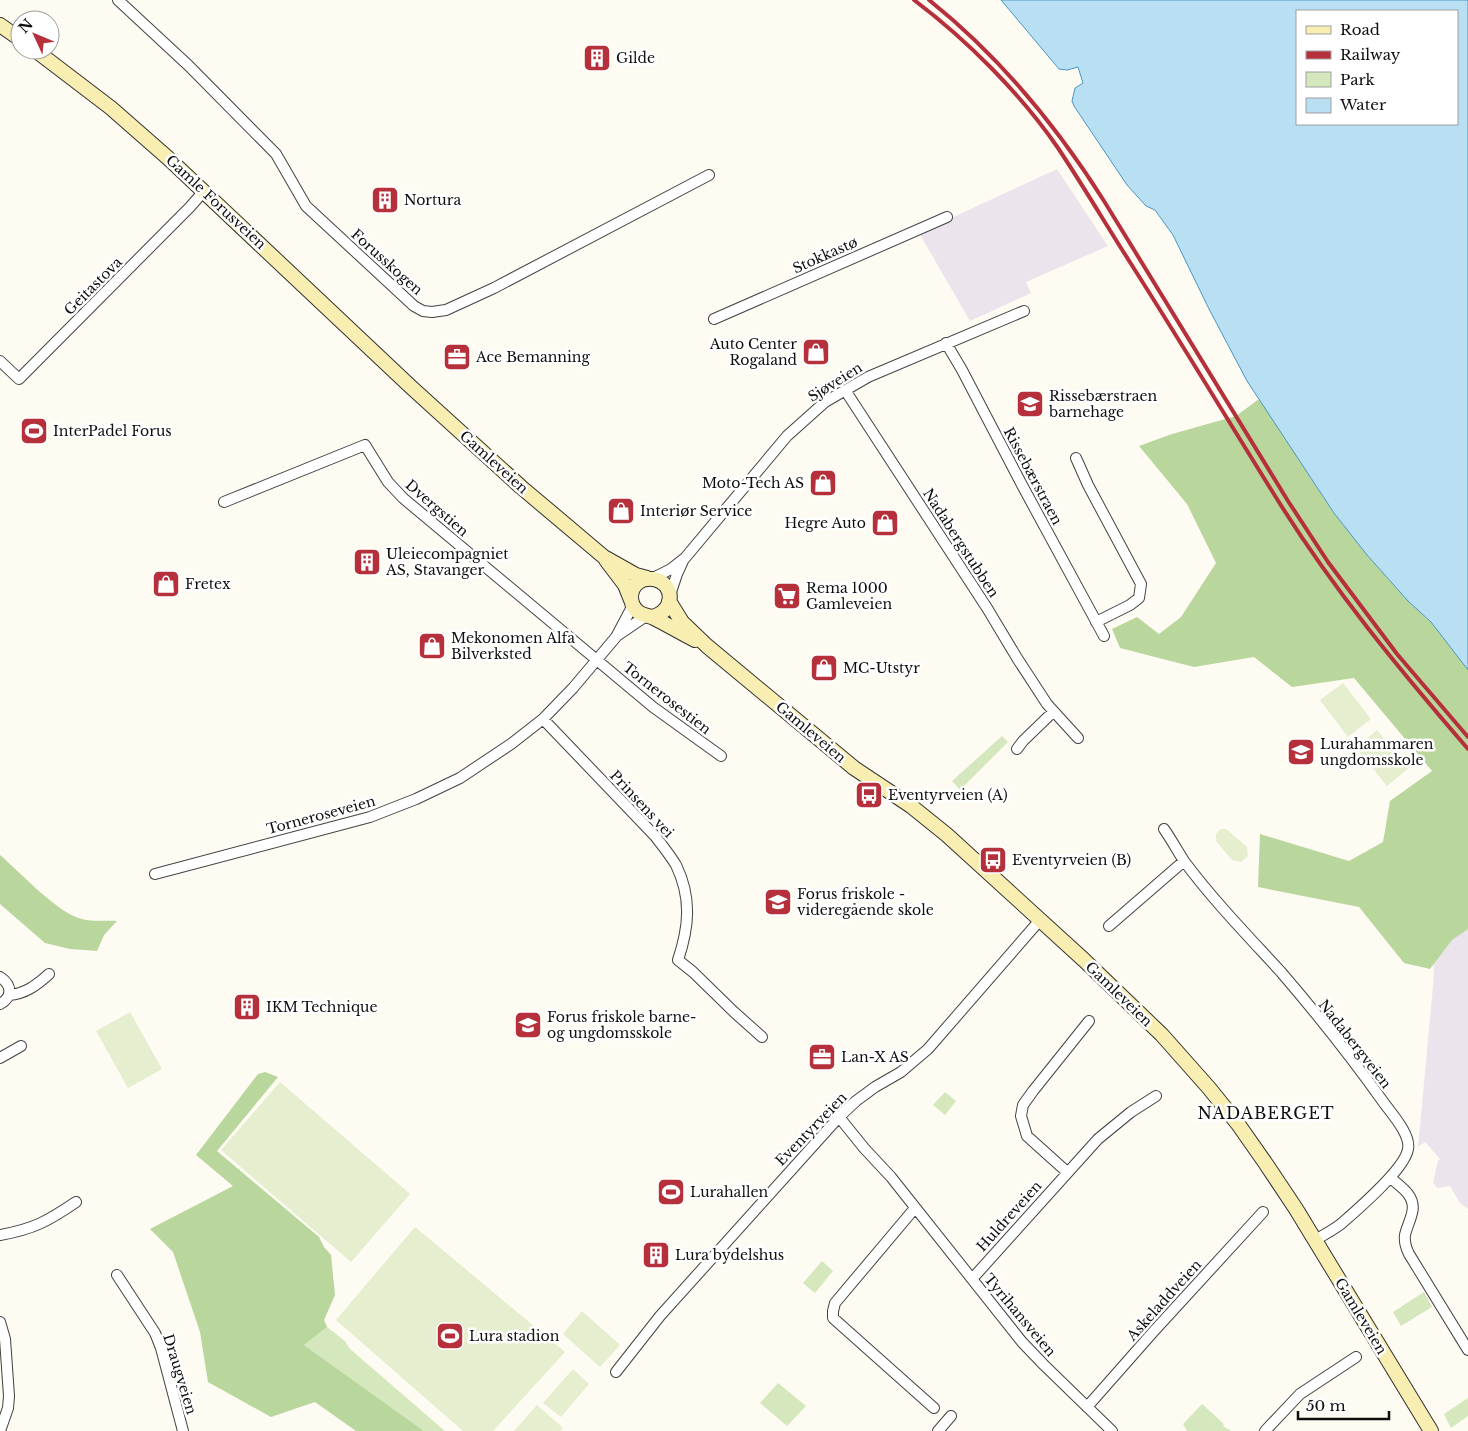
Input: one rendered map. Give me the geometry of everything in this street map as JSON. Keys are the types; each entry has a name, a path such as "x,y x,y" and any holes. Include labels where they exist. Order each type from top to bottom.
{"main road":[{"name":"Gamle Forusveien","path":"48,60 111,108 168,158 387,364"},
{"name":"Gamleveien","path":"387,364 522,487 604,557 636,575 650,578"},
{"name":"Gamleveien","path":"604,557 625,585 632,602"},
{"path":"650,578 659,580 664,584 668,589 669,598 668,606 662,613 649,616 638,612 632,602 635,586 643,580 650,578"},
{"name":"Gamleveien","path":"669,598 682,622 707,646 854,768 926,817 948,835 1126,999 1197,1074 1238,1124 1296,1208 1432,1431"},
{"name":"Gamleveien","path":"649,616 707,646"}],"street":[{"name":"Forusskogen","path":"118,0 189,66 276,154 306,206 390,285 414,306 423,311 446,310 494,288 709,175"},
{"name":"Geitastova","path":"0,361 19,379 184,214 204,191"},
{"name":"Stokkastø","path":"714,319 947,216"},
{"name":"Sjøveien","path":"650,578 671,569 685,558 787,436 825,402 868,377 1024,311"},
{"name":"Rissebærstraen","path":"946,343 1104,636"},
{"name":"Nadabergstubben","path":"845,390 1053,712 1078,738"},
{"name":"Dvergstien","path":"224,502 365,445 388,482 403,498 597,660"},
{"path":"1076,458 1142,584 1139,598 1130,605 1096,622"},
{"name":"Sjøveien","path":"669,598 685,558"},
{"name":"Torneroseveien","path":"155,874 370,817 416,799 460,778 511,744 543,719 616,637 632,602"},
{"name":"Torneroseveien","path":"616,637 649,616"},
{"name":"Tornerosestien","path":"597,660 653,707 721,756"},
{"path":"1017,749 1053,712"},
{"name":"Prinsens vei","path":"543,719 668,852 675,864 686,894 688,916 685,940 678,960 762,1036"},
{"name":"Nadabergveien","path":"1164,829 1184,861 1220,905 1283,975 1372,1086 1408,1141 1408,1149 1404,1159 1391,1178 1340,1224 1315,1240"},
{"path":"1109,926 1184,861"},
{"name":"Eventyrveien","path":"616,1372 672,1302 839,1116 862,1096 901,1072 928,1049 1040,920"},
{"path":"9,995 22,994 41,982 49,974"},
{"path":"0,977 7,982 9,995 0,1004"},
{"path":"1067,1172 1027,1136 1021,1116 1023,1105 1033,1091 1090,1021"},
{"path":"0,1058 21,1046"},
{"name":"Huldreveien","path":"972,1279 1098,1139 1115,1124 1156,1096"},
{"name":"Tyrihansveien","path":"839,1116 864,1148 891,1177 1022,1342 1112,1431"},
{"path":"1391,1178 1409,1194 1412,1203 1413,1214 1404,1236 1409,1254 1468,1350"},
{"path":"0,1235 34,1227 52,1219 76,1202"},
{"path":"915,1208 835,1303 833,1318 934,1408"},
{"name":"Askeladdveien","path":"1087,1407 1264,1212"},
{"name":"Draugveien","path":"116,1275 155,1333 161,1348 183,1431"},
{"path":"0,1322 5,1338 9,1396 8,1408 0,1431"},
{"path":"1265,1431 1300,1394 1356,1357"},
{"path":"938,1431 951,1416"}],"shaded area":[{"path":"1057,169 1108,246 1026,282 1031,293 970,321 919,233"},
{"path":"1468,898 1468,1209 1460,1203 1450,1186 1437,1188 1433,1183 1440,1159 1425,1142 1418,1147 1435,946"}],"green space":[{"path":"1259,399 1334,513 1367,555 1408,601 1431,622 1468,670 1468,929 1452,940 1430,969 1404,963 1359,907 1258,887 1260,834 1349,861 1383,842 1390,801 1432,771 1354,678 1292,687 1254,657 1194,667 1120,648 1112,629 1137,617 1159,634 1181,617 1216,563 1187,504 1139,446 1172,434 1236,416"},
{"path":"1343,683 1371,719 1348,737 1320,700"},
{"path":"1377,730 1409,768 1387,786 1356,748"},
{"path":"1002,736 1008,742 960,790 952,781"},
{"path":"1221,829 1226,829 1247,847 1248,856 1241,862 1232,860 1216,841 1216,834"},
{"path":"0,855 51,901 72,915 86,920 117,921 104,935 97,951 70,949 45,943 0,904"},
{"path":"130,1012 162,1069 128,1088 96,1031"},
{"path":"265,1072 278,1077 217,1151 319,1237 331,1255 335,1295 324,1320 327,1327 304,1345 424,1431 356,1431 315,1402 271,1417 208,1382 200,1332 173,1252 150,1229 233,1186 196,1155 258,1074"},
{"path":"280,1082 410,1194 351,1262 221,1150"},
{"path":"945,1092 956,1101 945,1115 933,1105"},
{"name":"Lura stadion","path":"415,1227 565,1352 493,1431 463,1431 336,1320"},
{"path":"822,1261 833,1271 815,1293 803,1283"},
{"path":"1424,1292 1432,1307 1401,1326 1393,1312"},
{"path":"582,1311 620,1345 600,1367 563,1334"},
{"path":"327,1327 445,1431 424,1431 304,1345"},
{"path":"573,1369 589,1384 561,1417 543,1403"},
{"path":"778,1383 806,1406 787,1426 760,1403"},
{"path":"1468,1398 1468,1416 1451,1428 1444,1414"},
{"path":"1202,1404 1223,1423 1224,1427 1232,1431 1187,1431 1183,1424"},
{"path":"537,1405 563,1428 560,1431 514,1431"}],"water":[{"path":"1001,0 1468,0 1468,670 1431,622 1408,601 1367,555 1334,513 1247,381 1173,235 1155,210 1146,206 1127,185 1074,106 1072,101 1075,88 1083,83 1078,67 1067,70 1059,69"}],"railway":[{"path":"914,0 954,32 992,69 1027,108 1058,148 1298,532 1368,628 1468,749"},
{"path":"929,0 979,44 1002,68 1025,93 1066,145 1104,201 1288,501 1328,562 1397,654 1468,737"}],"place":[{"name":"Gilde","path":"597,58"},
{"name":"Nortura","path":"385,200"},
{"name":"Auto Center Rogaland","path":"816,352"},
{"name":"Ace Bemanning","path":"457,357"},
{"name":"Rissebærstraen barnehage","path":"1030,404"},
{"name":"InterPadel Forus","path":"34,431"},
{"name":"Moto-Tech AS","path":"823,483"},
{"name":"Interiør Service","path":"621,511"},
{"name":"Hegre Auto","path":"885,523"},
{"name":"Uleiecompagniet AS, Stavanger","path":"367,562"},
{"name":"Fretex","path":"166,584"},
{"name":"Rema 1000 Gamleveien","path":"787,596"},
{"name":"Mekonomen Alfa Bilverksted","path":"432,646"},
{"name":"MC-Utstyr","path":"824,668"},
{"name":"Lurahammaren ungdomsskole","path":"1301,752"},
{"name":"Eventyrveien (A)","path":"869,795"},
{"name":"Eventyrveien (B)","path":"993,860"},
{"name":"Forus friskole - videregående skole","path":"778,902"},
{"name":"IKM Technique","path":"247,1007"},
{"name":"Forus friskole barne- og ungdomsskole","path":"528,1025"},
{"name":"Lan-X AS","path":"822,1057"},
{"name":"Lurahallen","path":"671,1192"},
{"name":"Lura bydelshus","path":"656,1255"},
{"name":"Lura stadion","path":"450,1336"}],"district":[{"name":"NADABERGET","path":"1266,1113"}]}
